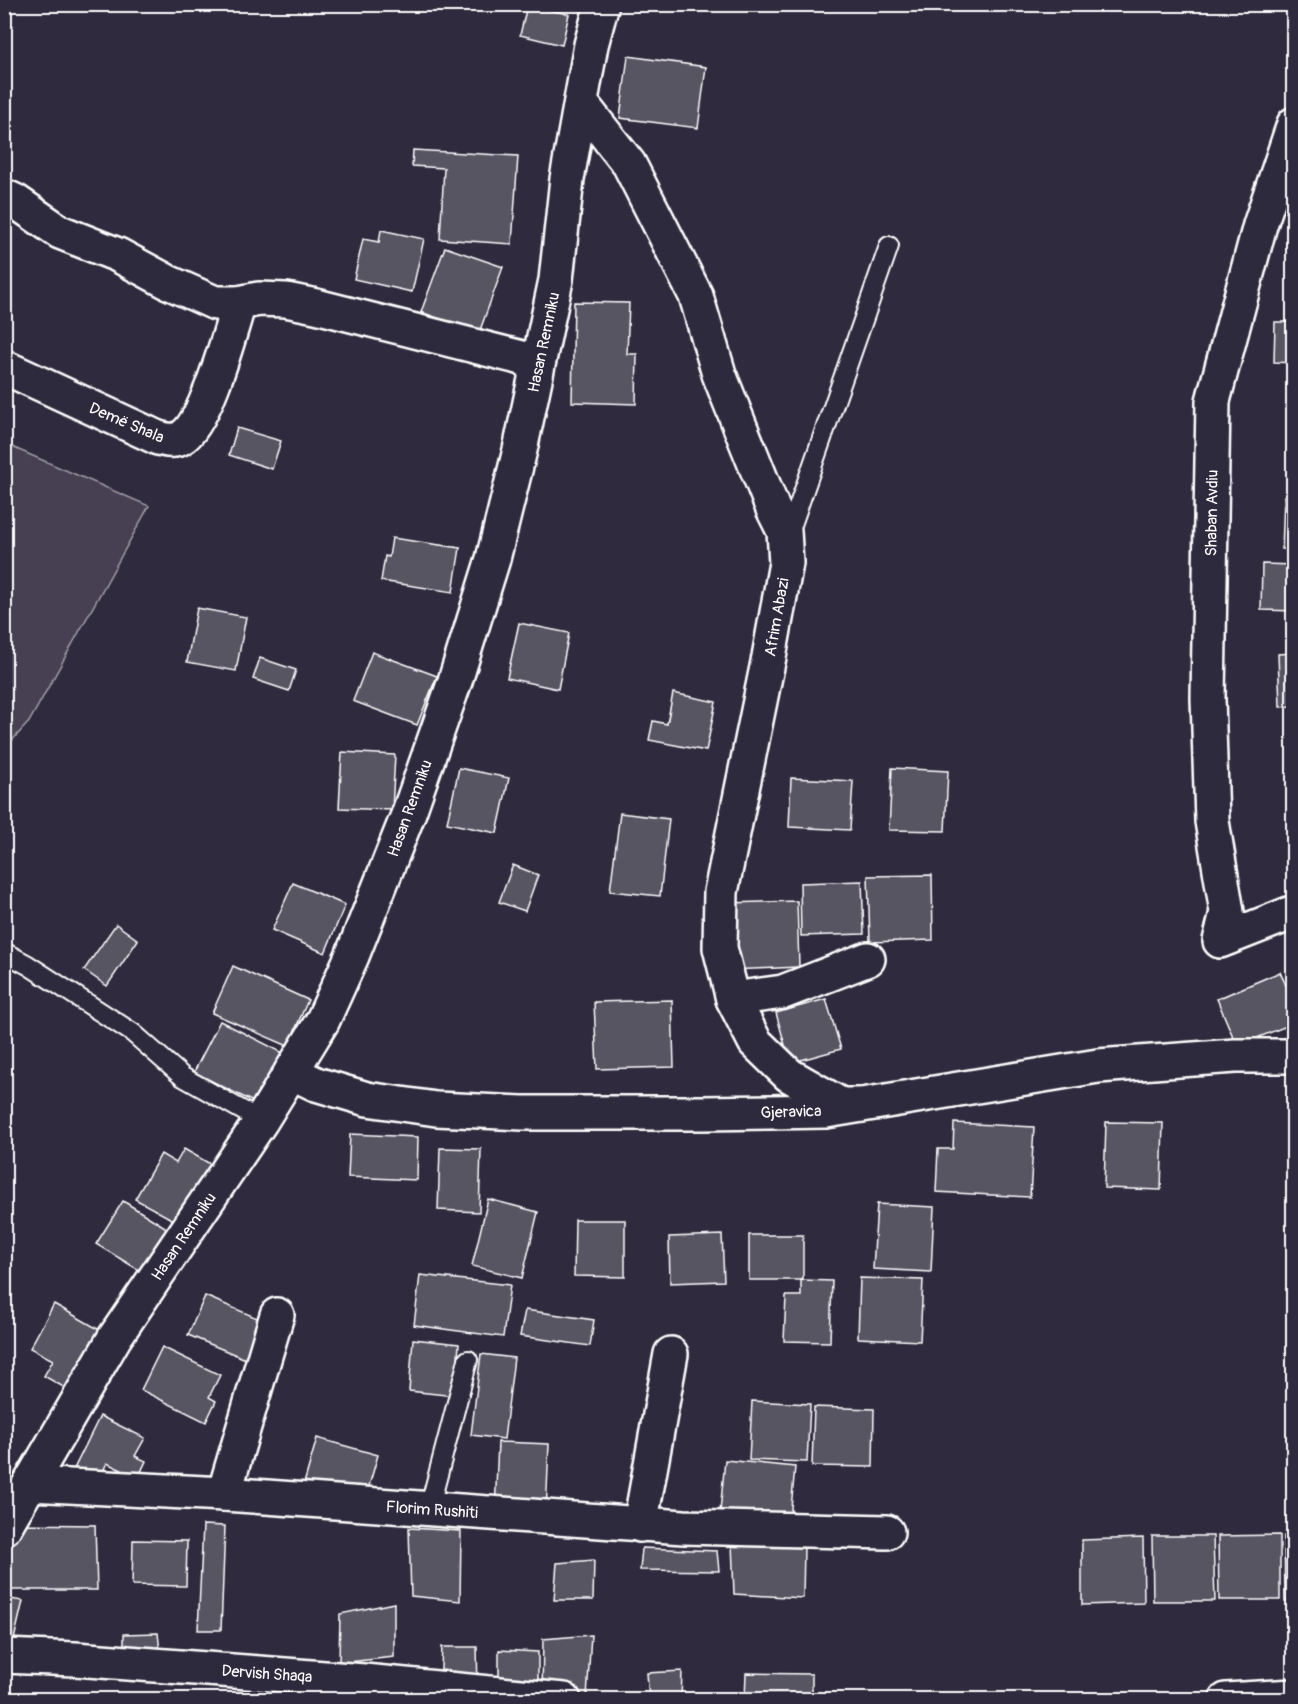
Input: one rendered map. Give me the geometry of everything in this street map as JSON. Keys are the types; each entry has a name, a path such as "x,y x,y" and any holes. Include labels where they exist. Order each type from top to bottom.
{"street":[{"name":"Hasan Remniku","path":"4,1528 115,1337 261,1121 323,1020 352,956 408,815 455,681 493,559 520,450 556,280 567,179 591,45 602,4"},
{"name":"Afrim Abazi","path":"581,103 629,164 696,296 718,374 784,531 786,563 721,892 720,948 733,999 755,1042 789,1075 841,1105 860,1105"},
{"name":"Shaban Avdiu","path":"1293,124 1260,225 1213,401 1208,698 1212,821 1227,912 1220,941 1293,912"},
{"path":"4,196 60,232 118,255 215,303 239,303 259,299 286,300 538,362"},
{"name":"Demë Shala","path":"4,367 158,438 172,441 181,438 193,425 203,408 228,341 239,303"},
{"path":"733,999 783,992 868,959"},
{"name":"Gjeravica","path":"291,1072 316,1084 367,1099 436,1109 522,1113 702,1113 826,1111 1098,1065 1235,1056 1293,1056"},
{"path":"224,1494 277,1315"},
{"path":"640,1525 671,1354"},
{"name":"Florim Rushiti","path":"30,1484 224,1494 640,1525 887,1532"},
{"name":"Dervish Shaqa","path":"4,1656 75,1659 364,1681 564,1700"},
{"path":"1226,1700 1293,1696"}],"lane":[{"path":"785,546 889,246"},
{"path":"4,952 133,1033 183,1077 261,1121"},
{"path":"429,1509 468,1360"}],"shaded area":[{"path":"5,444 149,506 29,722 5,748"}],"building":[{"path":"527,6 569,14 562,45 520,35"},
{"path":"628,56 706,67 698,128 620,118"},
{"path":"413,150 518,156 512,244 440,239 444,168 412,166"},
{"path":"381,230 424,239 412,292 354,279 363,239 379,242"},
{"path":"445,247 503,267 479,333 421,312"},
{"path":"574,302 629,303 627,354 637,354 636,404 572,402"},
{"path":"1275,322 1294,322 1294,363 1274,362"},
{"path":"237,428 281,441 272,469 229,455"},
{"path":"1284,496 1294,496 1294,550 1282,549"},
{"path":"392,538 460,548 453,592 381,581 385,556 389,557"},
{"path":"1262,564 1294,565 1294,611 1261,610"},
{"path":"197,608 246,617 236,671 187,662"},
{"path":"519,623 569,633 558,689 507,678"},
{"path":"372,652 437,676 417,725 353,701"},
{"path":"1294,653 1294,706 1280,707 1278,654"},
{"path":"260,658 296,670 289,691 253,679"},
{"path":"673,693 716,702 706,751 649,740 653,721 667,724"},
{"path":"342,752 395,755 392,810 339,808"},
{"path":"459,768 509,778 497,833 447,823"},
{"path":"892,768 948,771 945,831 889,830"},
{"path":"791,778 853,781 850,830 789,827"},
{"path":"620,813 669,819 660,896 610,891"},
{"path":"513,865 538,875 525,911 499,902"},
{"path":"932,875 933,940 870,942 868,876"},
{"path":"862,881 864,934 801,936 800,883"},
{"path":"293,883 345,905 325,953 272,930"},
{"path":"797,901 799,967 729,970 726,903"},
{"path":"116,924 138,940 107,986 84,970"},
{"path":"233,966 308,1000 288,1046 212,1013"},
{"path":"1280,972 1294,1003 1294,1023 1237,1046 1217,999"},
{"path":"826,999 841,1049 790,1063 776,1013"},
{"path":"672,1000 674,1067 597,1069 594,1002"},
{"path":"220,1021 285,1054 259,1105 194,1072"},
{"path":"1106,1122 1163,1123 1161,1190 1104,1188"},
{"path":"954,1123 1034,1127 1030,1197 936,1192 938,1149 953,1149"},
{"path":"350,1134 418,1137 417,1180 348,1177"},
{"path":"440,1148 481,1149 479,1212 438,1210"},
{"path":"184,1149 219,1169 186,1227 135,1199 161,1154 176,1163"},
{"path":"488,1199 538,1212 522,1278 472,1266"},
{"path":"123,1201 178,1235 152,1278 96,1244"},
{"path":"877,1204 934,1207 931,1272 873,1269"},
{"path":"575,1220 625,1220 625,1277 574,1276"},
{"path":"722,1235 724,1281 670,1283 669,1237"},
{"path":"749,1235 803,1235 803,1280 749,1280"},
{"path":"420,1275 510,1285 503,1337 414,1325"},
{"path":"860,1278 923,1280 920,1341 858,1338"},
{"path":"801,1280 832,1281 830,1342 784,1341 786,1296 801,1296"},
{"path":"205,1296 269,1323 253,1362 188,1335"},
{"path":"54,1304 107,1334 74,1393 44,1376 53,1360 30,1348"},
{"path":"525,1310 594,1320 590,1346 520,1336"},
{"path":"413,1339 459,1344 455,1396 409,1391"},
{"path":"162,1347 220,1375 209,1397 216,1401 206,1422 141,1390"},
{"path":"481,1354 514,1358 504,1439 471,1435"},
{"path":"752,1401 810,1404 807,1462 749,1460"},
{"path":"814,1407 874,1409 873,1467 812,1466"},
{"path":"100,1416 145,1438 135,1456 146,1461 138,1478 107,1463 96,1485 72,1473"},
{"path":"317,1438 378,1455 364,1503 303,1487"},
{"path":"498,1442 549,1444 546,1514 495,1511"},
{"path":"725,1460 795,1467 789,1529 719,1522"},
{"path":"16,1524 95,1525 97,1590 4,1590 4,1574"},
{"path":"203,1525 225,1526 221,1630 198,1630"},
{"path":"409,1528 461,1531 460,1601 411,1596"},
{"path":"1280,1535 1280,1600 1219,1600 1218,1536"},
{"path":"1152,1536 1213,1536 1215,1601 1153,1601"},
{"path":"1284,1536 1294,1536 1294,1601 1285,1601"},
{"path":"1143,1538 1144,1603 1082,1605 1082,1540"},
{"path":"133,1540 187,1541 186,1586 132,1585"},
{"path":"732,1543 804,1547 803,1598 734,1594"},
{"path":"642,1548 717,1551 719,1571 640,1570"},
{"path":"594,1560 593,1600 554,1600 557,1563"},
{"path":"4,1598 23,1601 11,1652 4,1653"},
{"path":"394,1603 394,1657 339,1663 340,1614"},
{"path":"158,1633 161,1661 124,1658 124,1634"},
{"path":"591,1635 587,1697 542,1694 543,1639"},
{"path":"442,1647 477,1647 478,1689 440,1688"},
{"path":"499,1650 538,1652 538,1693 499,1691"},
{"path":"682,1671 681,1700 649,1700 647,1673"},
{"path":"746,1673 812,1674 812,1700 745,1700"},
{"path":"16,1692 69,1700 15,1700"}]}
